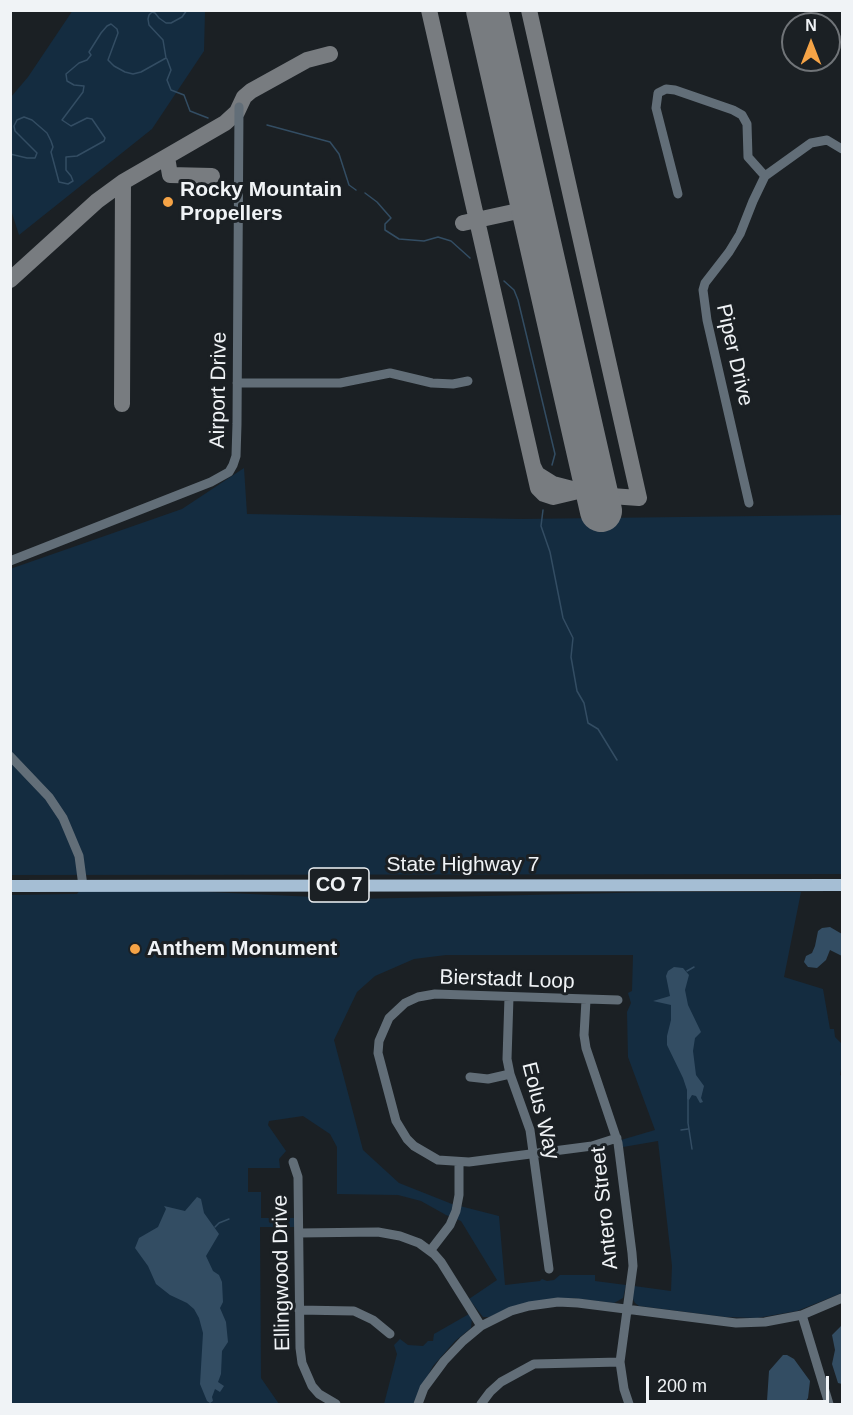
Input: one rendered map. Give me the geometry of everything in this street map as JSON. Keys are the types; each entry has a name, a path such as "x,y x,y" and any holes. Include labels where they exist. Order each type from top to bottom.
{"main road":[{"name":"State Highway 7","path":"83,886 843,885"},
{"name":"CO 7","path":"10,886 83,886"}],"street":[{"path":"678,194 656,108 658,93 666,89 723,106 742,115 747,124 748,157 765,176"},
{"name":"Airport Drive","path":"10,561 211,482 229,472 237,456 239,107"},
{"name":"Piper Drive","path":"749,503 702,292 705,283 740,234 765,176 811,143 827,140 843,149"},
{"path":"237,383 340,383 390,373 432,383 453,384 468,381"},
{"path":"10,756 49,797 63,818 79,856 83,886"},
{"name":"Bierstadt Loop","path":"616,1138 592,1146 534,1154 459,1163 438,1160 423,1153 407,1139 401,1130 390,1101 378,1053 379,1041 389,1018 405,1003 418,997 435,994 618,1000"},
{"name":"Eolus Way","path":"509,997 507,1046 510,1074 530,1130 549,1269"},
{"name":"Antero Street","path":"586,1000 584,1035 586,1048 622,1161 633,1257 620,1362 629,1404"},
{"path":"470,1077 488,1080 510,1074"},
{"name":"Ellingwood Drive","path":"293,1162 298,1177 300,1348 306,1374 312,1386 319,1394 336,1404"},
{"path":"430,1251 450,1225 456,1211 459,1163"},
{"path":"299,1233 390,1233 410,1239 430,1251 449,1274 481,1326"},
{"path":"418,1404 424,1388 444,1361 463,1341 481,1326 511,1311 558,1302 627,1308 736,1323 765,1322 802,1315 843,1298"},
{"path":"300,1310 354,1311 373,1320 390,1334"},
{"path":"802,1315 829,1404"},
{"path":"481,1404 501,1382 534,1364 620,1362"}],"shaded area":[{"path":"73,10 205,11 204,51 152,129 19,235 11,210 11,97 28,77"},
{"path":"244,468 247,514 521,519 842,515 842,874 11,875 10,569 182,509"},
{"path":"83,886 356,899 658,892 801,892 784,977 823,989 830,1029 834,1029 835,1037 842,1044 840,1075 842,1076 842,1293 797,1311 757,1318 725,1317 639,1306 635,1303 632,1297 634,1286 671,1291 672,1266 658,1141 623,1147 621,1140 655,1130 628,1057 627,1012 631,1003 628,993 632,991 633,955 446,955 414,959 375,976 357,992 334,1040 363,1150 399,1183 452,1204 499,1216 505,1285 542,1279 554,1280 560,1275 595,1275 595,1281 626,1285 623,1298 614,1303 557,1298 483,1317 469,1299 497,1280 461,1221 421,1201 398,1195 337,1194 337,1147 330,1134 303,1116 269,1121 268,1125 286,1151 279,1159 280,1168 248,1168 248,1192 261,1192 261,1218 295,1218 295,1227 260,1227 261,1378 279,1404 11,1404 10,895 77,894"},
{"path":"830,927 842,934 842,956 830,950 826,960 817,968 808,967 804,962 806,956 812,953 818,931"},
{"path":"674,967 683,968 689,975 685,990 688,1005 701,1032 695,1038 693,1051 696,1075 704,1086 701,1098 703,1102 700,1103 696,1096 692,1095 689,1100 687,1099 683,1078 667,1045 671,1005 653,1001 670,996 666,976 668,971"},
{"path":"197,1197 201,1199 204,1213 219,1234 206,1256 213,1271 219,1275 222,1282 223,1302 220,1308 226,1322 228,1342 222,1351 221,1374 218,1382 224,1386 220,1392 215,1389 213,1401 210,1403 200,1384 203,1333 199,1318 187,1303 170,1295 156,1284 148,1266 135,1248 139,1238 158,1227 166,1209 164,1206 185,1211"},
{"path":"469,1314 472,1318 471,1328 455,1341 433,1366 413,1404 384,1404 397,1354 394,1345 400,1339 408,1345 423,1346 428,1341 433,1341 434,1334"},
{"path":"841,1326 842,1384 838,1383 832,1364 835,1350 832,1335"},
{"path":"783,1355 794,1359 810,1381 808,1398 804,1404 771,1404 767,1401 769,1371"}],"waterway":[{"path":"10,154 35,158 37,153 15,131 14,126 17,120 24,117 32,120 47,133 51,141 53,147 51,152 59,182 68,184 73,181 66,170 66,157 77,156 104,141 105,138 92,119 87,118 71,126 62,120 83,92 84,86 74,85 67,81 66,74 79,63 87,60 91,55 89,52 101,33 111,24 118,33 108,60 125,72 133,74 141,72 166,58 163,40 149,25 149,15 152,12 155,13 166,23 171,23 182,17 187,10"},
{"path":"167,59 171,70 167,80 171,90 184,95 190,111 208,118"},
{"path":"267,125 330,142 339,154 349,185 356,190"},
{"path":"365,193 377,202 391,218 385,224 385,230 399,239 424,241 438,237 451,241 470,258"},
{"path":"504,281 514,290 518,300 555,454 552,465"},
{"path":"543,510 541,526 550,552 563,618 573,638 571,657 577,691 584,703 588,723 598,729 617,760"},
{"path":"687,971 694,967"},
{"path":"688,1099 688,1123 692,1149"},
{"path":"681,1130 688,1129"},
{"path":"215,1227 229,1219"}],"taxiway":[{"path":"429,10 538,488 544,494 553,497 595,487"},
{"path":"529,10 639,498 597,495"},
{"path":"10,280 97,201 123,182 225,123 237,112 244,97 251,91 307,60 330,54"},
{"path":"167,157 170,175 212,176"},
{"path":"122,404 123,182"},
{"path":"463,223 532,208"},
{"path":"533,466 537,474 553,484 576,490"}],"runway":[{"path":"487,10 601,511"}],"place":[{"name":"Rocky Mountain Propellers","path":"168,202"},
{"name":"Anthem Monument","path":"135,949"}]}
